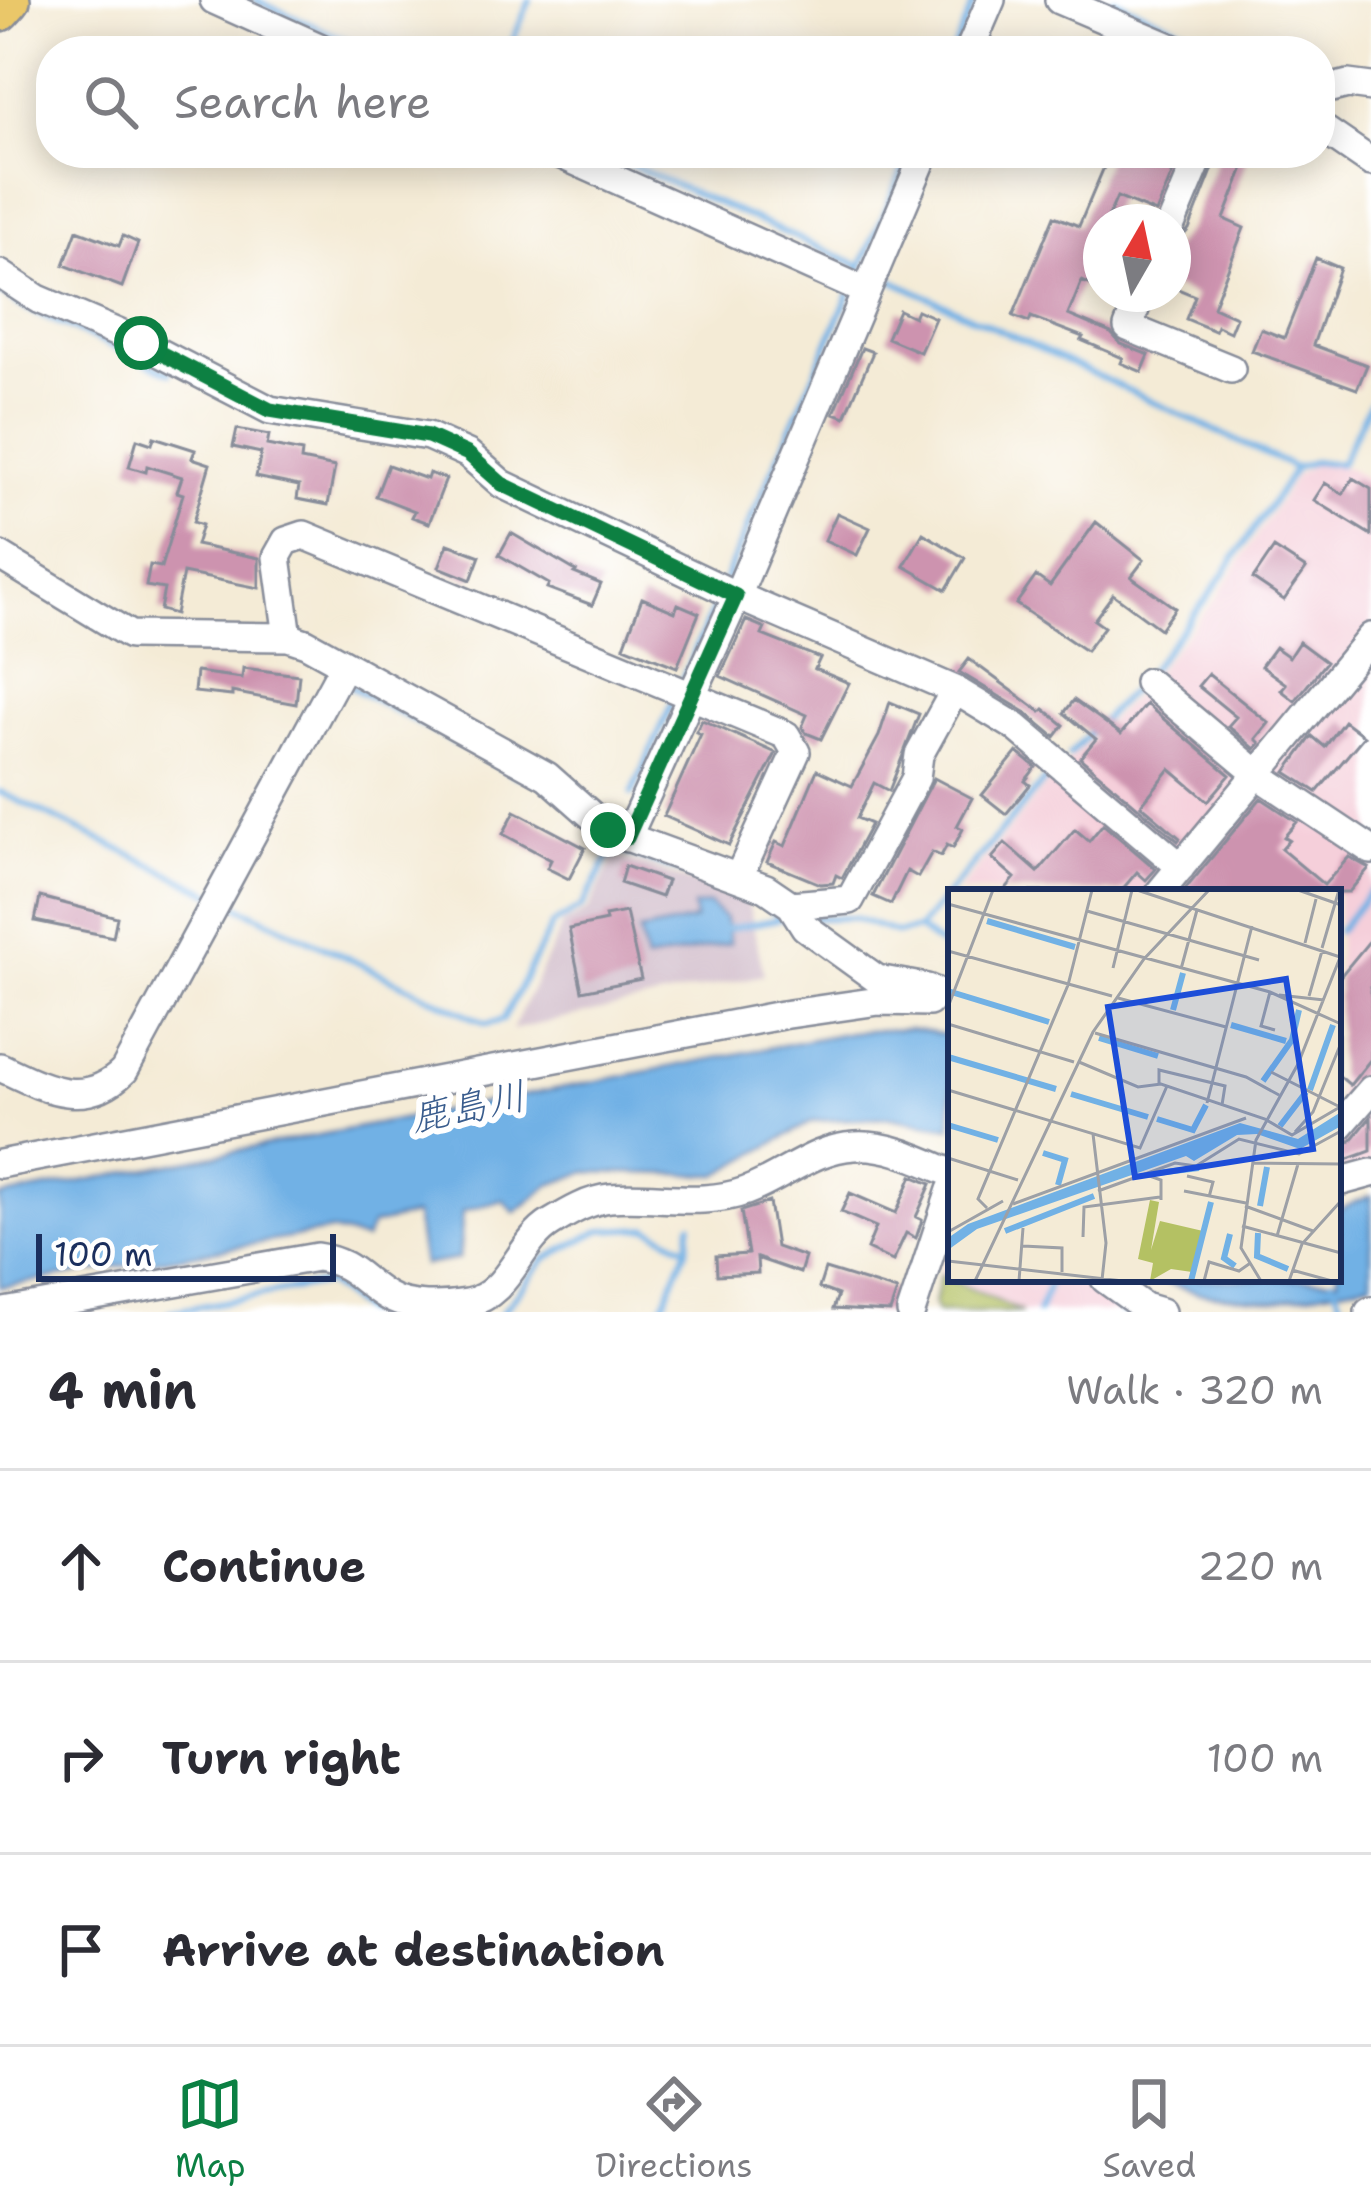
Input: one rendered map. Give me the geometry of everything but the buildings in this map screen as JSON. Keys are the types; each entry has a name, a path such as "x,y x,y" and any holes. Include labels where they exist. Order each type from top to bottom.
{"highway":[{"path":"0,11 10,0"}],"street":[{"path":"214,0 294,36"},
{"path":"975,36 991,0"},
{"path":"1059,0 1144,36"},
{"path":"1335,88 1348,84 1371,88"},
{"path":"1335,137 1371,162"},
{"path":"590,168 854,286"},
{"path":"618,834 854,286 917,168"},
{"path":"1180,204 1195,168"},
{"path":"0,274 38,299 141,343 270,410 428,436 468,454 502,484 724,590 955,690 1016,727 1181,867"},
{"path":"1134,312 1127,327 1231,369"},
{"path":"288,638 278,557 286,541 304,535 786,734 796,752 739,876"},
{"path":"0,556 130,635 288,638 306,643 547,776 618,834 739,876 877,980 927,988 948,998"},
{"path":"1163,889 1371,637"},
{"path":"0,1067 70,1096 112,1082 124,1071 344,665"},
{"path":"1148,682 1260,776 1371,850"},
{"path":"798,916 850,900 916,778 919,755 955,690"},
{"path":"0,1164 782,1015 879,1001 948,1000"},
{"path":"1341,1125 1371,1090"},
{"path":"4,1312 72,1306 317,1256 342,1261 391,1299 424,1306 471,1303 493,1292 545,1226 608,1198 685,1202 744,1192 830,1148 862,1146 906,1153 948,1172"},
{"path":"1341,1181 1371,1173"},
{"path":"911,1312 948,1199"},
{"path":"1109,1282 1144,1307 1161,1312"}],"shaded area":[{"path":"1313,464 1349,468 1371,482 1371,1173 1341,1175 1341,889 960,889 1051,779 1140,690 1217,597 1296,475"},
{"path":"622,858 748,902 764,975 512,1030 563,924 588,911 612,861"},
{"path":"948,1247 948,1279 940,1275"},
{"path":"956,1282 1094,1282 1118,1304 1136,1312 1022,1312"}],"green space":[{"path":"940,1275 1022,1312 937,1312 934,1304"}],"water":[{"path":"709,904 725,919 730,943 646,961 639,932 695,920 693,907"},
{"path":"909,1029 948,1036 948,1127 888,1117 813,1121 718,1175 587,1172 550,1185 515,1213 503,1200 463,1211 459,1259 423,1265 415,1215 372,1225 365,1240 330,1231 0,1287 0,1197 850,1032"},
{"path":"1371,1195 1371,1282 1275,1301 1198,1293 1164,1282 1341,1282 1341,1209"}],"waterway":[{"path":"255,0 337,36"},
{"path":"514,36 530,0"},
{"path":"959,36 975,0"},
{"path":"1114,0 1199,36"},
{"path":"1335,118 1371,141"},
{"path":"637,168 861,266"},
{"path":"857,276 904,168"},
{"path":"892,280 1295,468"},
{"path":"0,292 170,373"},
{"path":"725,579 849,294"},
{"path":"1148,672 1213,590 1295,468 1314,461 1340,464 1371,401"},
{"path":"680,684 718,597"},
{"path":"1069,755 1139,682"},
{"path":"351,687 518,776"},
{"path":"632,794 675,696"},
{"path":"952,889 1049,775"},
{"path":"0,792 213,894"},
{"path":"605,841 698,877"},
{"path":"225,900 487,1024 503,1020 552,925 582,907 608,858 621,851"},
{"path":"1341,927 1371,891"},
{"path":"809,918 854,918 897,933 918,929 948,894"},
{"path":"751,895 782,918"},
{"path":"721,930 784,918"},
{"path":"918,929 948,951"},
{"path":"660,1312 687,1248 691,1224"},
{"path":"502,1312 545,1259 601,1230 649,1228 687,1248"},
{"path":"1038,1312 1050,1282"},
{"path":"1087,1282 1123,1312"},
{"path":"1333,1282 1343,1307"},
{"path":"169,1312 326,1283 364,1312"}],"route":[{"path":"141,343 270,410 428,436 468,454 502,484 736,596 627,838 608,830"}],"water label":[{"name":"鹿島川","path":"468,1106"}]}
